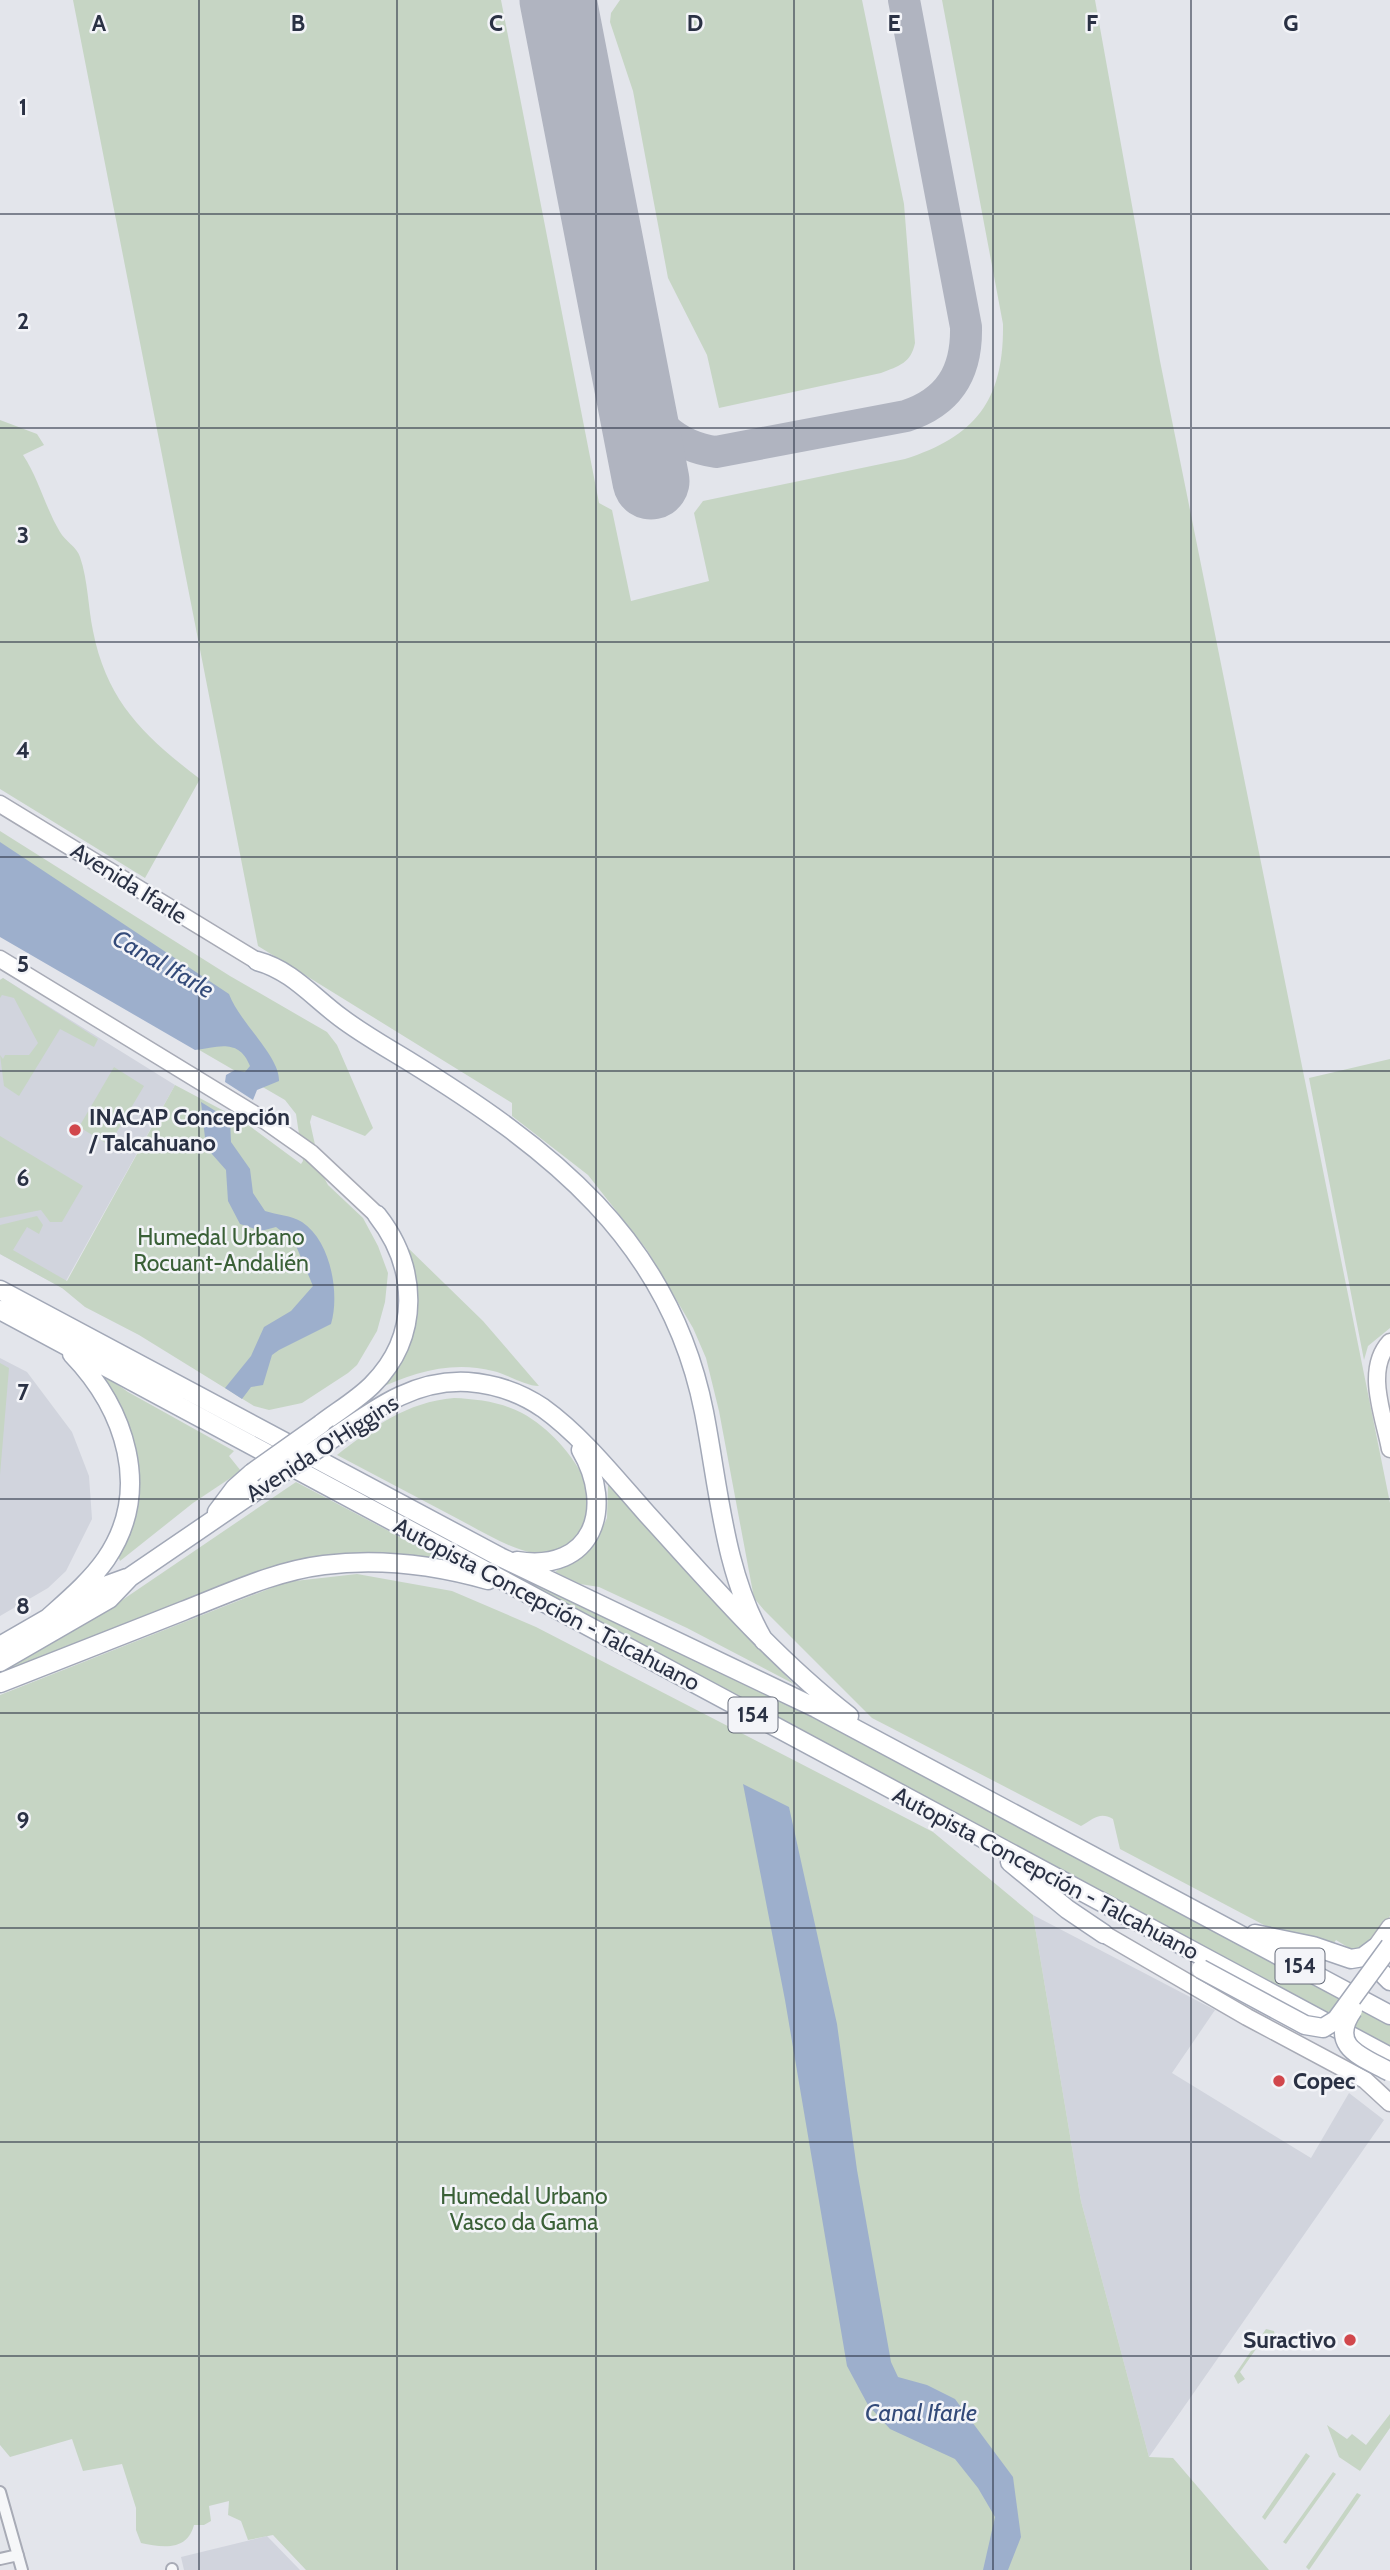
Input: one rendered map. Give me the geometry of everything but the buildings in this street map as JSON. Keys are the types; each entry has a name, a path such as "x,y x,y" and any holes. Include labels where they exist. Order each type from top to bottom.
{"main road":[{"path":"257,961 292,977 353,1027 532,1144 574,1179 620,1232 659,1290 689,1355 704,1409 736,1581 764,1641"},
{"path":"260,1478 378,1378 394,1356 406,1328 409,1295 406,1270 398,1247 377,1215"},
{"name":"Autopista Concepción - Talcahuano","path":"0,1290 500,1557 728,1665 882,1742 1390,2015"},
{"name":"Autopista Concepción - Talcahuano","path":"0,1310 1390,2057"},
{"path":"46,1620 97,1571 112,1550 127,1510 130,1481 128,1450 112,1406 84,1366 56,1340"},
{"name":"Avenida O'Higgins","path":"0,1662 109,1599 130,1577 212,1520 260,1478 339,1434 384,1403 408,1391 457,1382 494,1386 520,1395 544,1409 565,1427"},
{"path":"565,1427 764,1641 882,1742"},
{"path":"500,1557 530,1563 558,1559 580,1546 595,1525 599,1507 594,1480 584,1455 565,1427"},
{"path":"0,1683 255,1583 322,1565 370,1562 424,1566 475,1577 526,1593"},
{"name":"Avenida O'Higgins","path":"0,1646 102,1587 130,1577"},
{"path":"980,1838 1052,1898 1104,1934"},
{"path":"1053,1876 1134,1932 1305,2025 1322,2028 1336,2020 1382,1947"},
{"path":"1210,1917 1258,1935 1321,1948 1345,1958 1363,1957 1382,1947"},
{"path":"1382,1947 1377,1968 1390,1981"},
{"path":"1390,1959 1348,2018 1343,2033 1353,2051 1390,2072"}],"street":[{"name":"Avenida Ifarle","path":"0,804 257,961"},
{"path":"0,959 267,1122 311,1153 377,1215"},
{"path":"1390,1342 1380,1356 1376,1369 1390,1449"},
{"path":"1382,1947 1390,1927"},
{"path":"1104,1934 1247,2017 1365,2080 1390,2103"},
{"path":"0,2491 22,2570"},
{"path":"0,2559 18,2555"}],"shaded area":[{"name":"INACAP Concepción / Talcahuano","path":"3,978 175,1085 62,1288 0,1254 0,980"},
{"path":"0,1358 27,1372 72,1432 89,1476 92,1519 66,1571 48,1588 0,1616"},
{"path":"1033,1915 1215,2010 1172,2073 1311,2158 1349,2093 1384,2120 1149,2457 1081,2201"},
{"path":"267,2536 300,2570 184,2570 181,2557"}],"green space":[{"path":"73,0 501,0 599,503 612,510 631,601 709,581 694,513 703,501 905,459 951,439 981,411 998,374 1003,324 942,0 1095,0 1160,361 1390,1503 1390,1916 1362,1956 1336,1940 1331,1947 1281,1934 1120,1849 1113,1819 1100,1816 1081,1826 872,1718 754,1598 719,1411 706,1358 693,1328 647,1250 588,1175 512,1116 512,1103 258,946"},
{"path":"620,0 862,0 904,204 915,343 911,355 903,363 881,373 719,408 707,355 668,278 633,91 610,22 611,13"},
{"path":"0,420 37,434 44,445 23,455 60,532 80,557 99,656 119,698 131,716 162,748 200,779 145,878 0,789"},
{"name":"Humedal Urbano Rocuant-Andalién","path":"0,831 230,976 327,1032 337,1045 373,1128 365,1136 312,1115 310,1122 321,1172 328,1185 363,1218 388,1273 385,1302 377,1331 357,1365 302,1403 269,1410 254,1406 139,1335 85,1307 62,1288 0,1254 0,1225 37,1216 43,1225 39,1234 27,1227 13,1250 67,1281 175,1085 243,1121 301,1164 303,1161 296,1114 285,1100 0,934"},
{"path":"3,978 98,1039 94,1047 60,1029 19,1096 4,1086 0,1055 3,1059 5,1055 29,1055 38,1043 14,998 2,995 0,998 0,980"},
{"path":"1390,1059 1390,1328 1368,1346 1364,1360 1309,1078"},
{"path":"114,1067 144,1086 109,1145 79,1127"},
{"path":"0,1136 83,1186 62,1222 50,1222 41,1210 0,1218"},
{"path":"406,1246 483,1321 539,1386 493,1371 462,1367 432,1370 375,1390 402,1354"},
{"path":"0,1363 9,1368 0,1475"},
{"path":"101,1373 128,1392 234,1451 229,1456 241,1471 193,1503 120,1561 118,1556 132,1507 133,1450 126,1419 104,1383"},
{"path":"454,1398 489,1402 522,1413 541,1426 567,1452 581,1473 590,1496 586,1522 570,1543 547,1553 533,1553 514,1547 337,1455 377,1426 406,1410 437,1400"},
{"path":"314,1465 750,1682 1390,2024 1390,2050 310,1468"},
{"path":"296,1482 440,1558 324,1558 0,1675 0,1671 112,1607"},
{"path":"610,1484 753,1643 794,1684 687,1628 599,1587 580,1584 555,1572 596,1542 607,1518"},
{"name":"Humedal Urbano Vasco da Gama","path":"357,1574 452,1591 536,1627 933,1832 1033,1915 1081,2201 1149,2457 1173,2458 1269,2570 306,2570 273,2535 248,2540 241,2521 228,2515 229,2501 209,2506 211,2521 204,2525 194,2525 191,2533 180,2543 158,2546 141,2543 136,2530 136,2508 122,2464 83,2471 72,2439 10,2457 0,2445 0,1695 286,1582"},
{"path":"1266,2329 1274,2331 1275,2337 1267,2341 1263,2339 1240,2372 1245,2379 1238,2384 1234,2376"},
{"path":"1390,2414 1390,2428 1360,2471 1339,2457 1327,2425 1347,2439 1352,2434 1366,2445"},
{"path":"1306,2453 1310,2456 1265,2520 1262,2517"},
{"path":"1333,2472 1336,2474 1286,2544 1283,2542"},
{"path":"1357,2493 1361,2495 1309,2570 1306,2567"}],"water":[{"path":"0,842 229,994 273,1061 279,1081 257,1090 253,1100 225,1082 226,1075 235,1070 245,1072 250,1066 240,1051 227,1046 195,1050 0,937"},
{"path":"201,1102 230,1120 231,1142 250,1169 253,1193 265,1211 302,1222 320,1242 331,1269 334,1312 331,1324 272,1355 263,1385 251,1387 242,1399 225,1388 251,1356 264,1327 291,1311 313,1286 294,1241 276,1227 261,1231 240,1224 228,1201 226,1170 211,1153 205,1138"},
{"name":"Canal Ifarle","path":"743,1784 789,1807 837,2024 857,2170 891,2362 898,2377 927,2385 955,2399 1013,2477 1021,2537 1008,2570 983,2570 995,2517 978,2488 955,2459 890,2429 868,2405 847,2366 785,2000"}],"taxiway":[{"path":"564,30 558,19 565,0"},
{"path":"632,382 647,408 665,429 687,444 716,452 906,416 934,403 953,383 963,358 966,327 904,0"}],"runway":[{"path":"558,0 651,481"}],"place":[{"name":"INACAP Concepción / Talcahuano","path":"75,1130"},
{"name":"Copec","path":"1279,2081"},
{"name":"Suractivo","path":"1350,2340"}]}
